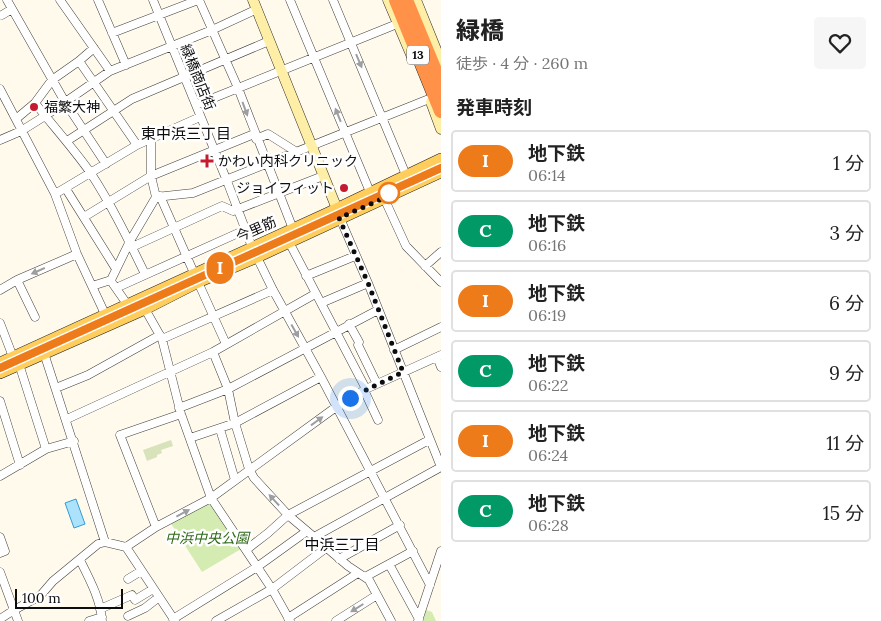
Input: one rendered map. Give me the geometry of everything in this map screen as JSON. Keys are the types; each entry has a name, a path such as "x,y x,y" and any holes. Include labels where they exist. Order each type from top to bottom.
{"highway":[{"name":"13","path":"396,0 441,110"},
{"name":"13","path":"408,0 441,85"}],"main road":[{"path":"390,0 441,118"},
{"path":"408,0 441,73"},
{"name":"今里筋","path":"254,252 289,242 338,214 370,192 441,158"},
{"name":"今里筋","path":"43,348 105,314 254,252 293,229 384,198 441,172"},
{"name":"今里筋","path":"0,363 16,360 145,309 196,277"},
{"name":"今里筋","path":"0,373 16,360"}],"street":[{"path":"7,0 65,102 106,164"},
{"path":"60,0 110,71"},
{"name":"緑橋商店街","path":"153,0 227,180 254,252 430,584"},
{"path":"112,33 199,0 238,88 255,136 293,229"},
{"path":"290,0 370,192"},
{"path":"333,0 384,118 406,175"},
{"path":"390,0 441,129"},
{"path":"416,0 441,62"},
{"path":"100,1 126,65"},
{"path":"0,140 21,131 45,116 110,71 212,30 255,5 441,467 314,537"},
{"path":"2,16 12,9"},
{"path":"196,105 392,26"},
{"path":"67,141 114,110 145,93 226,61 269,41"},
{"path":"16,118 35,103 52,80 94,48"},
{"path":"79,61 137,146"},
{"path":"0,89 55,194 77,254 105,314"},
{"path":"158,197 193,193 430,99"},
{"path":"35,103 67,141 91,174 131,244 145,274"},
{"path":"55,194 151,138 200,117"},
{"path":"84,217 151,176 213,149 268,134 295,151"},
{"path":"151,138 151,176 158,197 187,256 226,344"},
{"path":"131,244 222,206 233,210 238,209 323,176"},
{"path":"66,189 116,269"},
{"path":"92,286 111,280 158,197"},
{"path":"384,198 406,246 441,282"},
{"path":"116,288 245,230"},
{"path":"289,242 336,331 378,420"},
{"path":"426,266 441,252"},
{"path":"0,290 17,280 77,254"},
{"path":"306,276 355,256"},
{"path":"17,280 35,317"},
{"path":"111,280 127,304"},
{"path":"321,303 368,283"},
{"path":"56,388 88,375 161,337 273,290"},
{"path":"66,419 213,352 315,294"},
{"path":"145,309 161,337 180,411 211,498 272,589 289,619 362,575 389,564 413,551"},
{"path":"156,527 120,435 228,390 378,310"},
{"path":"349,324 359,342 361,354 377,384"},
{"path":"0,327 16,360 46,449"},
{"path":"394,350 441,327"},
{"path":"43,348 105,542"},
{"path":"213,352 228,390 235,423 249,469 254,478 288,514 326,548 369,580 391,621"},
{"path":"126,547 156,527 211,498 336,407 365,390 439,356 441,367"},
{"path":"190,438 235,423 321,377"},
{"path":"0,402 20,465"},
{"path":"220,429 235,480"},
{"path":"246,550 288,514 429,440"},
{"path":"0,476 46,449 74,442"},
{"path":"339,559 400,525"},
{"path":"0,619 40,596 53,581 98,544 105,542 126,547 174,620 257,567 307,531"},
{"path":"0,536 4,551 0,553"},
{"path":"216,621 272,589 326,548"},
{"path":"418,620 441,551"},
{"path":"80,560 90,581 101,616"},
{"path":"389,564 418,620"},
{"path":"128,579 141,571"},
{"path":"0,572 18,621"},
{"path":"89,621 101,616 132,595 135,600 153,589"},
{"path":"336,621 377,595"},
{"path":"128,616 145,608 159,597"}],"green space":[{"path":"171,440 173,446 161,450 162,453 157,455 157,457 147,461 143,450"},
{"name":"中浜中央公園","path":"211,501 241,549 202,572 170,522"},
{"path":"426,610 432,612 436,621 423,621"}],"water":[{"path":"76,499 85,524 74,528 65,503"}],"metro line":[{"name":"I","path":"0,368 441,168"}],"place":[{"name":"福繁大神","path":"34,107"},
{"name":"かわい内科クリニック","path":"207,161"},
{"name":"ジョイフィット","path":"344,188"}],"district":[{"name":"東中浜三丁目","path":"186,134"},
{"name":"中浜三丁目","path":"342,545"}],"route":[{"path":"350,398 403,372 368,283 339,218 384,198 389,193"}]}
